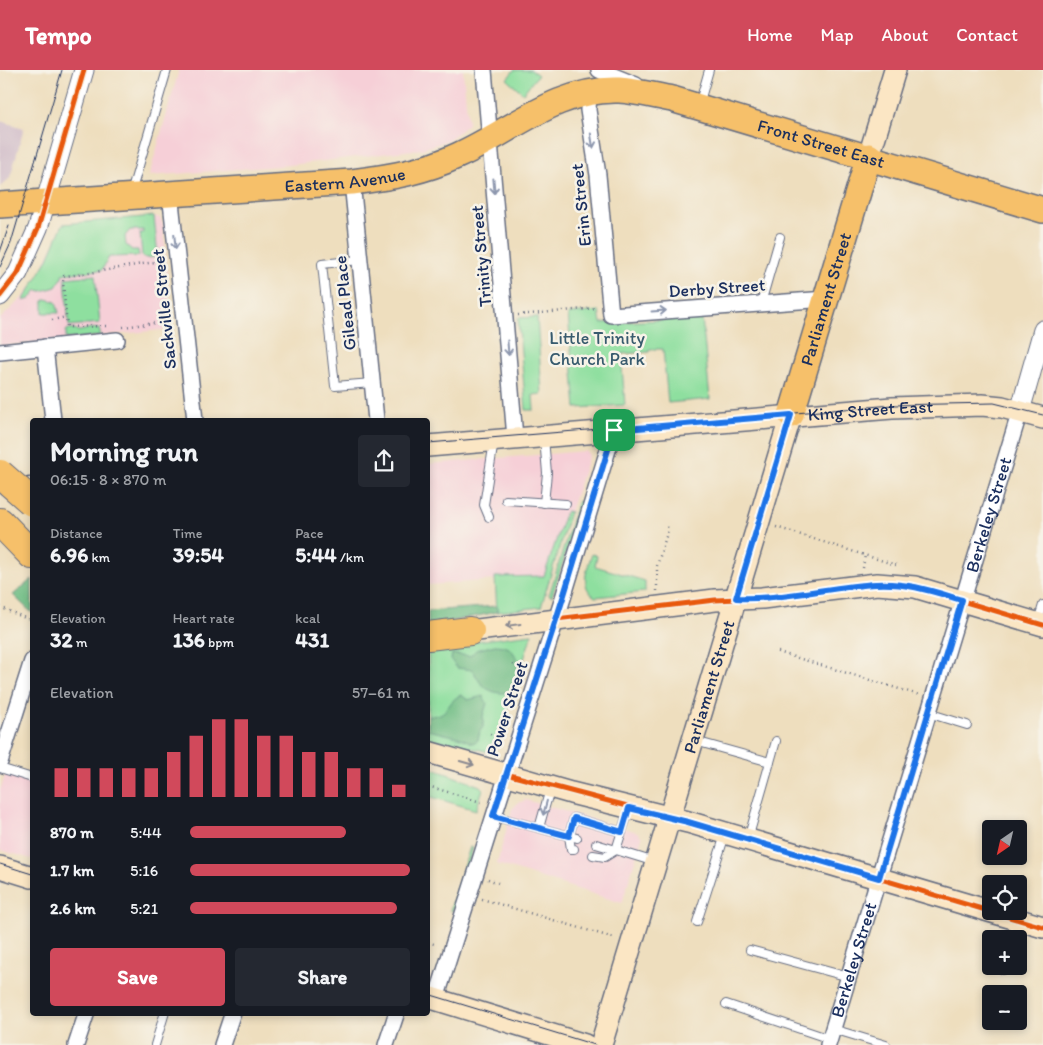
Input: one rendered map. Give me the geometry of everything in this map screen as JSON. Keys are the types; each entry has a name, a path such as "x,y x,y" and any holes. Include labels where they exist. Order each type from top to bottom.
{"highway":[{"path":"0,474 30,500"},
{"path":"0,522 30,553"},
{"path":"430,636 470,631"}],"main road":[{"name":"Parliament Street","path":"601,1045 895,70"},
{"name":"Eastern Avenue","path":"0,205 352,182 404,175 459,155 547,106 589,92 620,90 672,99"},
{"name":"Front Street East","path":"672,99 869,156 1043,210"},
{"name":"King Street East","path":"430,446 791,415 964,405 1002,407 1043,418"},
{"path":"0,483 30,480"},
{"path":"470,631 736,598 762,598 877,584 915,587 1041,618"},
{"path":"430,753 550,787 725,833 879,878 1015,929 1043,927"},
{"path":"0,867 30,876"},
{"path":"432,998 585,1045"}],"street":[{"path":"0,296 18,273 27,255 46,202 84,70"},
{"name":"Trinity Street","path":"484,70 516,438"},
{"name":"Front Street East","path":"600,70 672,99"},
{"name":"Erin Street","path":"589,92 588,110 598,176 606,311"},
{"name":"Gilead Place","path":"352,182 376,418"},
{"name":"Sackville Street","path":"170,193 195,418"},
{"name":"Derby Street","path":"606,311 826,299"},
{"name":"Berkeley Street","path":"831,1038 1043,330"},
{"path":"0,352 117,340"},
{"path":"45,347 53,418"},
{"name":"Power Street","path":"432,998 493,816 614,430"},
{"path":"0,762 30,667"},
{"path":"76,1045 86,1016"},
{"path":"222,1045 231,1016"},
{"path":"386,1045 396,1016"}],"lane":[{"path":"130,197 167,70"},
{"path":"699,107 709,70"},
{"path":"761,303 780,237"},
{"path":"359,260 322,264 335,386 372,382"},
{"path":"544,436 548,473 544,502"},
{"path":"488,517 484,505 494,440"},
{"path":"506,500 566,504"},
{"path":"928,713 967,725"},
{"path":"693,740 770,762"},
{"path":"748,840 776,741"},
{"path":"0,768 30,777"},
{"path":"540,828 550,787"},
{"path":"593,855 605,858 616,850 629,808"},
{"path":"493,816 573,837"},
{"path":"574,849 571,849 574,818 622,832"},
{"path":"697,922 725,833"},
{"path":"596,844 656,862"},
{"path":"750,950 849,977"},
{"path":"726,1004 831,1038 886,1045"},
{"path":"155,1045 164,1016"}],"path":[{"path":"169,260 123,266 105,272 64,276 62,282 67,327 98,326 115,328 174,321"},
{"path":"516,315 606,311"},
{"path":"52,320 66,318"},
{"path":"657,592 657,566 668,530 666,526"},
{"path":"776,526 896,564"},
{"path":"863,568 865,555"},
{"path":"0,607 30,620"},
{"path":"778,652 923,696"},
{"path":"513,664 525,668"},
{"path":"490,734 502,737"},
{"path":"430,787 481,802"},
{"path":"488,879 498,882"},
{"path":"482,899 614,938"},
{"path":"430,943 437,945"}],"shaded area":[{"path":"179,70 463,70 468,124 449,140 422,149 291,165 149,176"},
{"path":"0,121 24,128 10,178 0,187"},
{"path":"154,216 160,218 163,224 172,329 0,346 0,319 23,297 39,275 63,224"},
{"path":"586,451 589,455 570,512 566,512 544,576 496,577 495,580 430,585 430,464"},
{"path":"6,773 30,780 30,858 0,850 0,790"},
{"path":"526,800 637,832 642,837 622,903 497,864 512,809 518,803"}],"green space":[{"path":"514,70 531,70 538,75 523,93 507,79"},
{"path":"154,216 158,257 146,258 142,256 140,233 143,233 143,230 130,230 125,236 126,245 132,250 138,250 139,256 109,257 102,270 62,274 62,278 56,287 42,291 37,290 30,299 23,301 47,261 63,224"},
{"path":"95,275 100,323 69,326 65,278"},
{"path":"47,299 56,302 59,313 43,313 43,301"},
{"name":"Little Trinity Church Park","path":"599,311 601,323 702,318 710,399 668,403 663,349 649,349 649,352 621,354 625,405 576,408 568,314"},
{"path":"537,317 542,394 533,395 534,410 526,410 518,318"},
{"path":"91,328 99,329 101,336 66,339 66,331 68,329 80,331"},
{"path":"578,501 582,503 552,596 549,595"},
{"path":"566,511 570,512 541,607 497,612 495,577 544,576"},
{"path":"592,554 597,556 595,566 645,581 645,592 595,597 590,593 586,583"},
{"path":"30,581 30,611 13,595"},
{"path":"497,606 497,612 430,626 430,611"},
{"path":"532,634 494,753 430,738 430,647"},
{"path":"495,645 510,649 523,666 523,681 519,687 507,693 500,693 486,688 478,680 473,670 457,668 451,660 452,654 470,656 476,650"},
{"path":"461,695 468,700 483,696 487,703 483,716 483,727 478,740 473,743 458,737 430,730 430,716 441,714"},
{"path":"430,768 480,786 483,789 476,810 430,797"},
{"path":"470,847 473,848 453,911 450,910"}],"tram line":[{"path":"0,267 11,243 62,70"},
{"path":"0,252 9,226"},
{"path":"430,443 893,405 994,403 1043,415"},
{"path":"0,479 30,477"},
{"path":"0,864 30,873"},
{"path":"430,995 595,1045"}],"cycle path":[{"path":"0,296 18,273 38,228 84,70"},
{"path":"494,813 556,619 715,600 762,598 877,584 915,587 1043,625"},
{"path":"506,774 688,822 1043,927"}],"route":[{"path":"791,415 736,598 762,598 877,584 915,587 962,600 879,878 688,822 629,808 622,832 574,818 569,836 493,816 563,598 614,430 791,415"}]}
